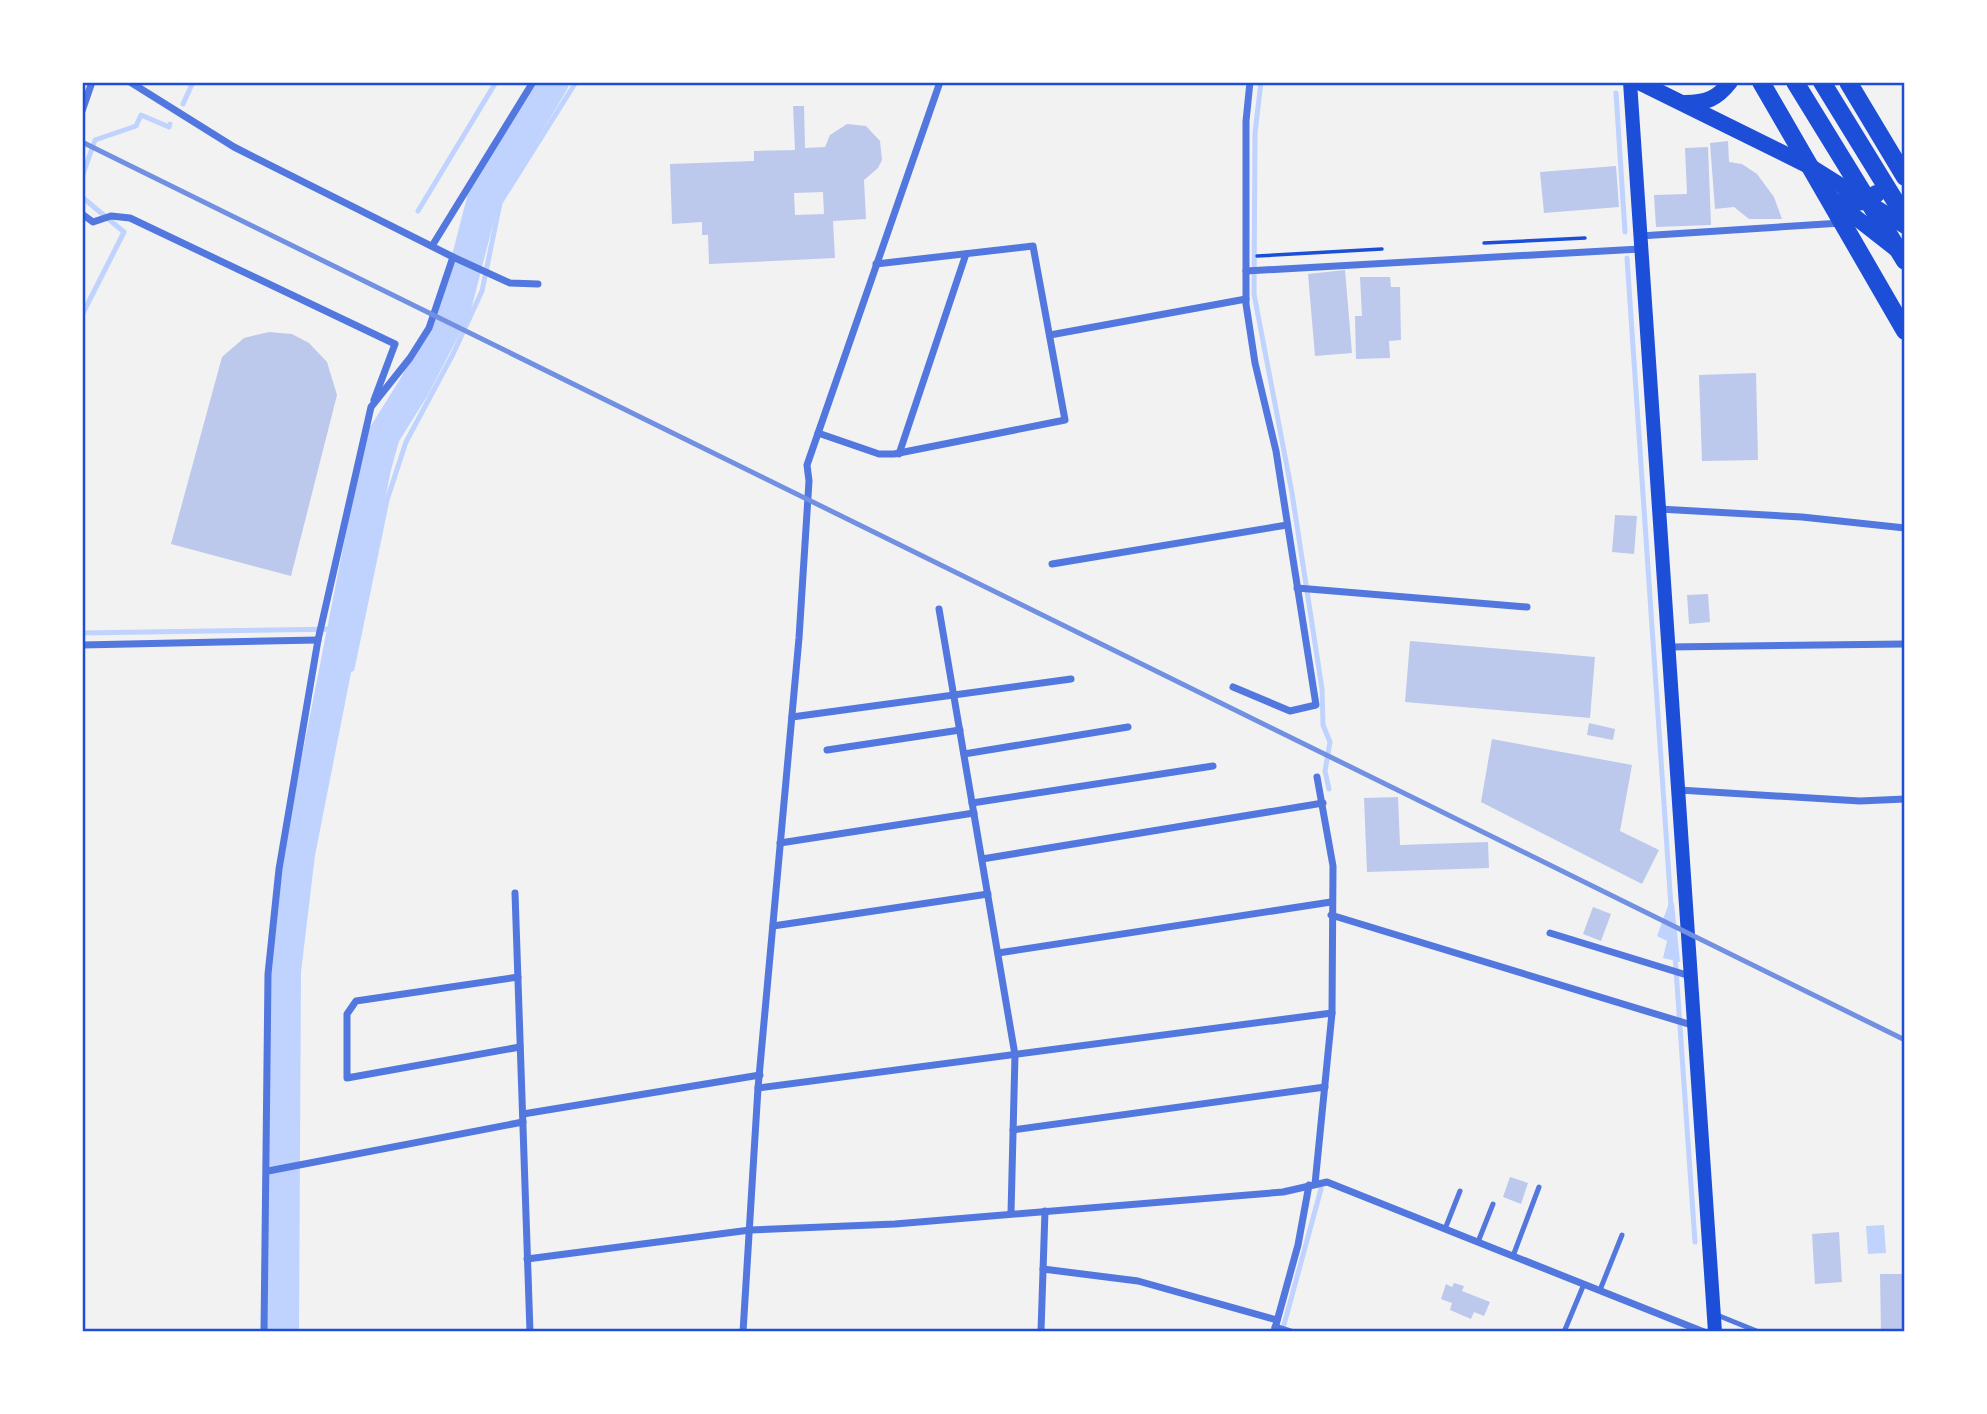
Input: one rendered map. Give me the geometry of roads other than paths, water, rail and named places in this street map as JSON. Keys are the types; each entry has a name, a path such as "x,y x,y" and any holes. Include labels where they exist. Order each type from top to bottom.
{"highway":[{"path":"1761,82 1832,199 1841,223 1905,331"},
{"path":"1795,82 1905,261"},
{"path":"1822,82 1905,217"},
{"path":"1848,82 1905,177"},
{"path":"1832,199 1866,201 1883,183 1883,162 1876,127"}],"main road":[{"path":"1630,82 1679,790 1690,1025 1714,1332"},
{"path":"1639,82 1811,167 1905,226"},
{"path":"1683,103 1703,103 1716,98 1730,82"},
{"path":"1876,127 1905,165"},
{"path":"1781,152 1832,199 1905,256"}],"street":[{"path":"82,111 92,82"},
{"path":"130,82 234,147 455,258 510,283 538,284"},
{"path":"432,246 533,82"},
{"path":"743,1332 758,1088 792,717 809,481 807,465 940,82"},
{"path":"1233,687 1290,710 1317,705 1299,588 1246,299 1252,270 1246,121 1250,82"},
{"path":"82,214 93,222 111,216 130,218 395,344 371,407 322,622 279,869 268,974 272,1170 264,1332"},
{"path":"1252,270 1639,242 1841,223"},
{"path":"818,433 879,454 899,454 1065,420 1033,246 876,264"},
{"path":"899,454 966,254"},
{"path":"371,407 410,358 429,328 455,258"},
{"path":"1050,335 1246,299"},
{"path":"1658,509 1802,517 1905,528"},
{"path":"1052,564 1287,525"},
{"path":"1299,588 1527,607"},
{"path":"939,609 1015,1055 1011,1213"},
{"path":"82,645 319,637"},
{"path":"1669,647 1905,644"},
{"path":"792,717 1071,679"},
{"path":"964,754 1128,727"},
{"path":"827,750 960,730"},
{"path":"972,803 1213,766"},
{"path":"1043,1269 1138,1281 1281,1328 1312,1184 1332,1013 1333,866 1317,777"},
{"path":"1679,790 1860,801 1905,799"},
{"path":"982,859 1323,803"},
{"path":"780,843 974,813"},
{"path":"515,892 530,1332"},
{"path":"773,926 988,894"},
{"path":"998,953 1331,902"},
{"path":"1331,915 1690,1025"},
{"path":"1550,933 1687,975"},
{"path":"518,977 356,1000 347,1014 346,1078 520,1046"},
{"path":"758,1088 1332,1013"},
{"path":"272,1170 523,1118 760,1075"},
{"path":"1013,1130 1325,1087"},
{"path":"527,1259 750,1230 895,1224 1283,1192 1327,1182 1704,1332"},
{"path":"1041,1331 1045,1210"}],"lane":[{"path":"1513,1256 1539,1187"},
{"path":"1445,1229 1460,1191"},
{"path":"1478,1242 1493,1204"},
{"path":"1600,1290 1622,1235"},
{"path":"1564,1332 1584,1284"},
{"path":"1714,1314 1759,1332"}],"water":[{"path":"1669,903 1674,903 1680,962 1663,958 1667,941 1657,936"},
{"path":"1884,1225 1886,1253 1868,1254 1866,1226"}],"waterway":[{"path":"183,104 193,82"},
{"path":"418,211 496,82"},
{"path":"283,1332 285,971 299,854 375,468 384,435 414,387 455,308 483,199 553,82"},
{"path":"333,677 352,669 387,500 406,442 453,354 482,291 500,203 576,82"},
{"path":"1261,82 1255,133 1254,294 1292,493 1322,689 1323,725 1330,742 1325,771 1329,789"},
{"path":"1616,93 1625,232"},
{"path":"82,177 95,140 136,126 141,115 169,127 170,124"},
{"path":"82,197 124,232 82,315"},
{"path":"1627,258 1671,907"},
{"path":"82,633 343,629"},
{"path":"1675,955 1695,1242"},
{"path":"1282,1332 1321,1189"}],"railway":[{"path":"82,142 1905,1040"}]}
